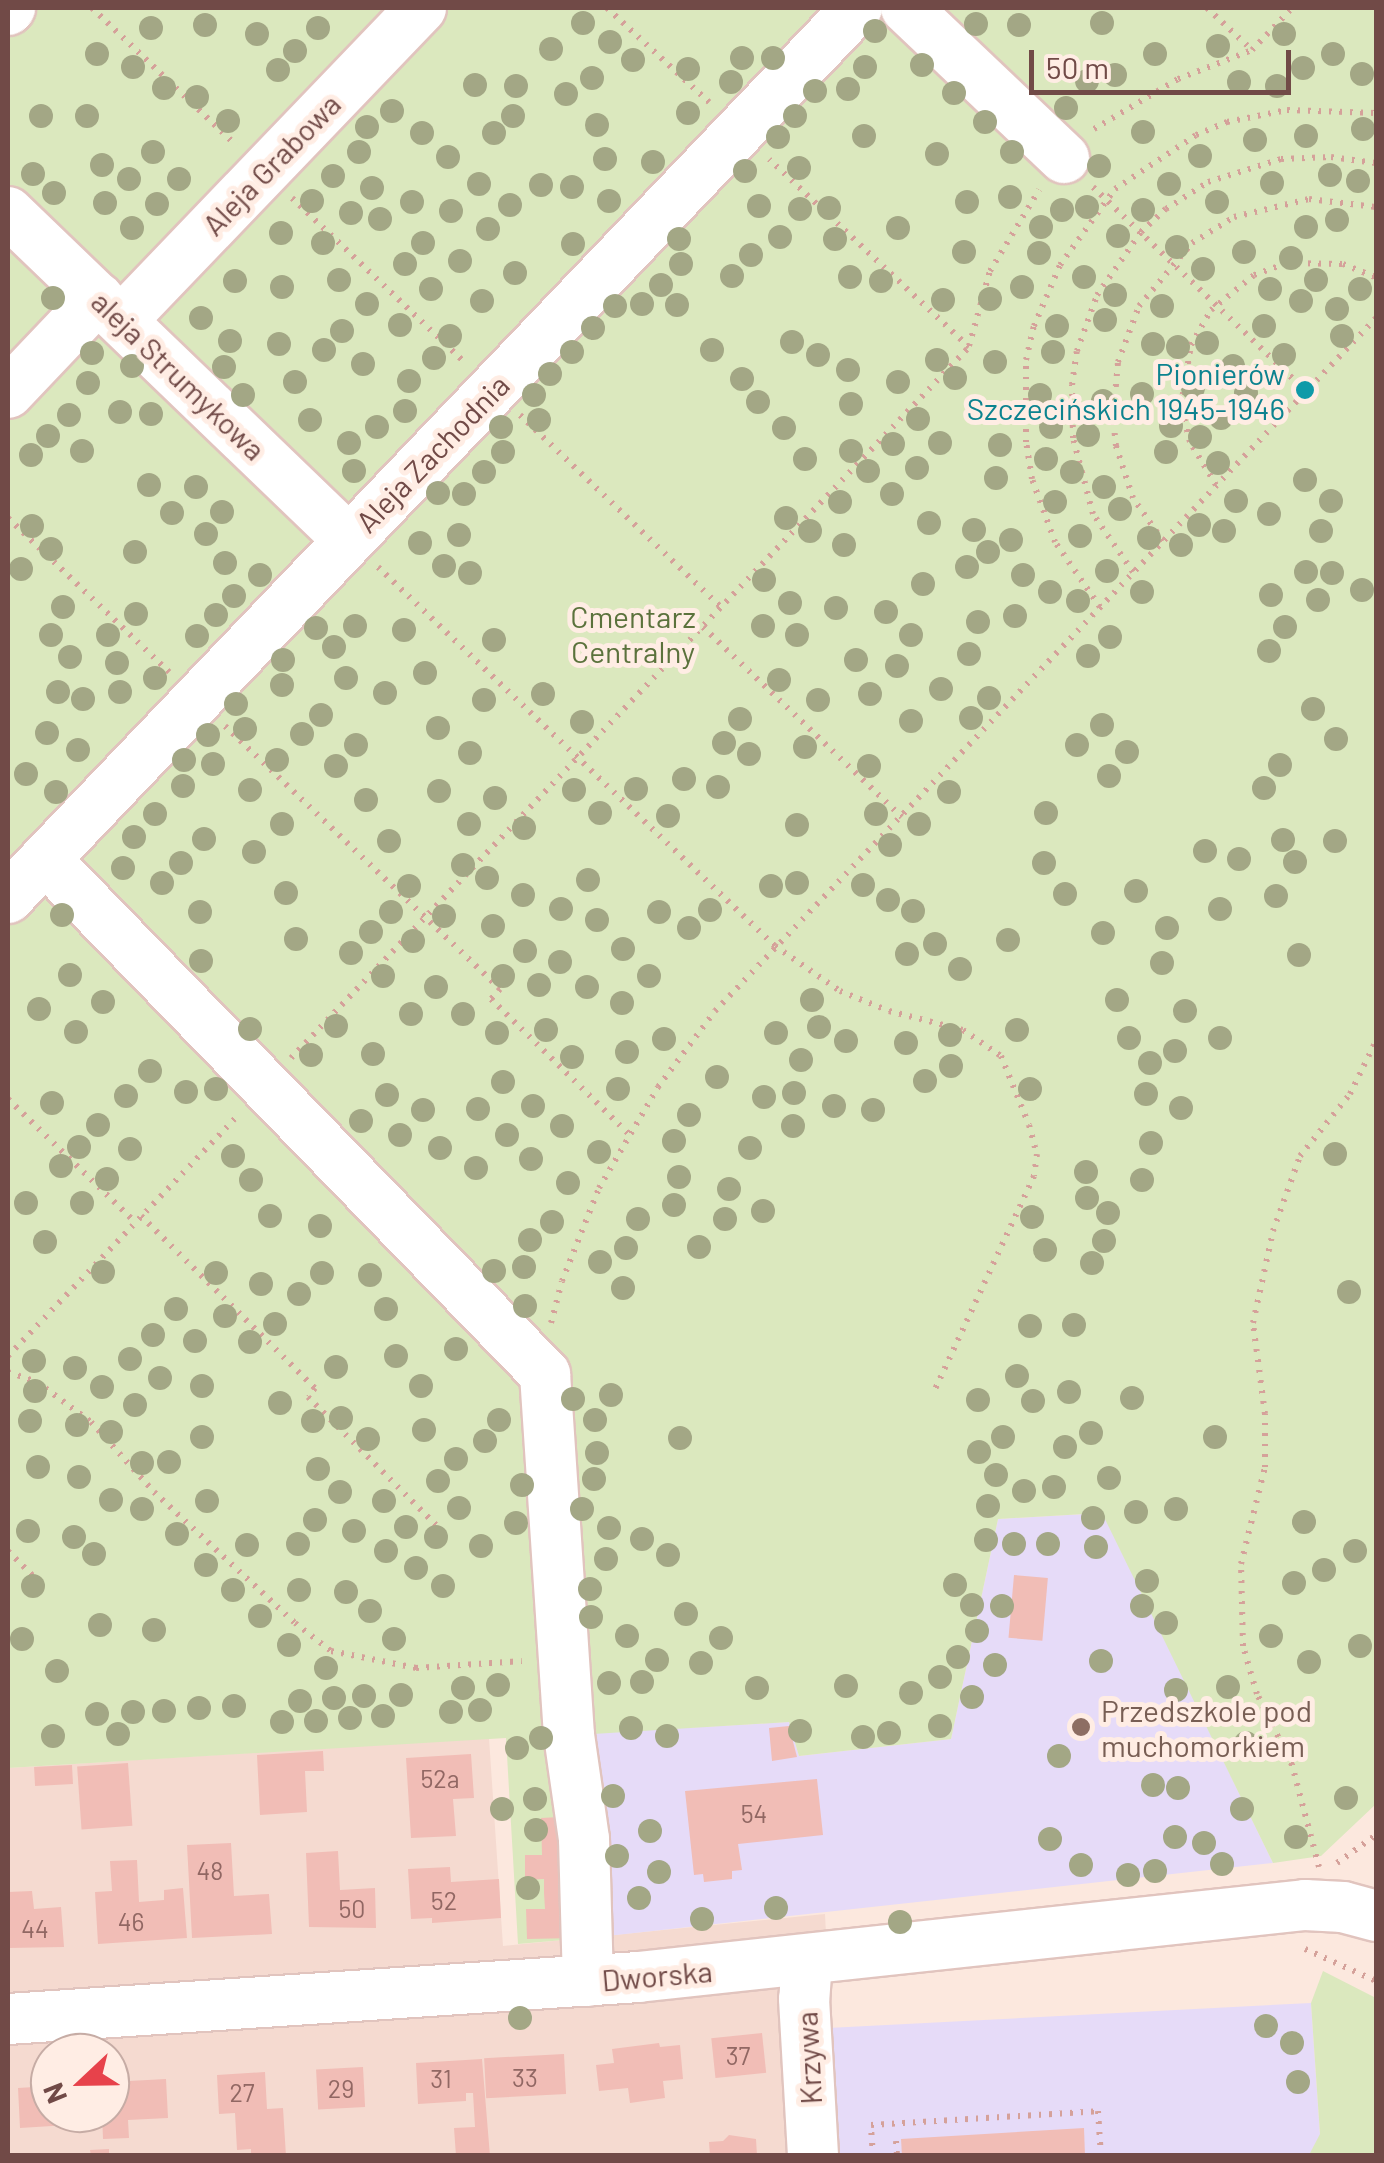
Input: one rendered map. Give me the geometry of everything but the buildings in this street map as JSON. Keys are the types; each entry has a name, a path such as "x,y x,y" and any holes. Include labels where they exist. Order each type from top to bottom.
{"street":[{"name":"Aleja Grabowa","path":"8,392 110,309 264,172 421,8"},
{"name":"Aleja Zachodnia","path":"8,898 857,8"},
{"path":"906,8 1064,158"},
{"name":"aleja Strumykowa","path":"8,212 349,540"},
{"path":"46,858 546,1374 563,1657 584,1839 588,1981"},
{"name":"Dworska","path":"1307,1906 1376,1879"},
{"name":"Dworska","path":"8,2019 588,1981 1307,1906 1343,1907 1376,1916"},
{"name":"Krzywa","path":"807,1960 804,1999 813,2156"}],"path":[{"path":"92,8 721,607"},
{"path":"8,1356 969,348 608,8"},
{"path":"1207,8 1252,50"},
{"path":"1100,607 1073,573 1044,512 1032,480 1023,402 1026,360 1046,295 1075,240 1106,199 1168,150 1228,122 1257,114 1319,108 1376,113"},
{"path":"1133,572 1104,536 1085,493 1073,438 1072,385 1084,326 1097,296 1141,232 1182,198 1233,172 1306,157 1376,163"},
{"path":"1064,158 1305,390"},
{"path":"1163,541 1147,522 1124,474 1113,418 1118,362 1139,306 1172,262 1212,228 1257,209 1309,199 1376,207"},
{"path":"1216,485 1190,442 1181,384 1191,345 1216,305 1254,275 1288,263 1343,264 1376,277"},
{"path":"546,1374 562,1281 600,1188 629,1134 695,1037 775,946 808,919 1376,318"},
{"path":"8,518 500,990 491,999 629,1134"},
{"path":"349,540 775,946 840,990 889,1011 941,1022 984,1041 1000,1056 1018,1088 1037,1154 1034,1176 934,1391"},
{"path":"703,627 902,817"},
{"path":"1376,1041 1350,1094 1300,1156 1273,1231 1253,1322 1265,1414 1265,1467 1240,1564 1243,1646 1263,1708 1292,1765 1307,1906 1376,1981"},
{"path":"8,1099 316,1388 308,1396 448,1537"},
{"path":"8,1372 37,1382 91,1422 154,1492 294,1623 331,1652 416,1668 563,1657"},
{"path":"8,1551 38,1581"},
{"path":"872,2156 871,2125 1098,2111 1101,2156"},
{"path":"896,2141 897,2156"}],"shaded area":[{"name":"Przedszkole pod muchomorkiem","path":"1103,1513 1273,1863 598,1937 593,1733 789,1722 799,1756 951,1739 998,1519"},
{"path":"489,1738 503,1946 825,1914 837,2155 8,2156 8,1768"},
{"path":"1311,2003 1320,2135 1309,2156 838,2155 828,2028"}],"green space":[{"name":"Cmentarz Centralny","path":"8,8 1376,8 1376,1804 1321,1856 1273,1863 1102,1513 998,1519 951,1739 799,1756 789,1722 593,1734 598,1937 518,1944 506,1738 8,1768"},
{"path":"1323,1971 1376,1998 1376,2155 1309,2155 1320,2134 1311,2003"}],"place":[{"name":"Pionierów Szczecińskich 1945-1946","path":"1305,390"},
{"name":"Przedszkole pod muchomorkiem","path":"1081,1727"}]}
